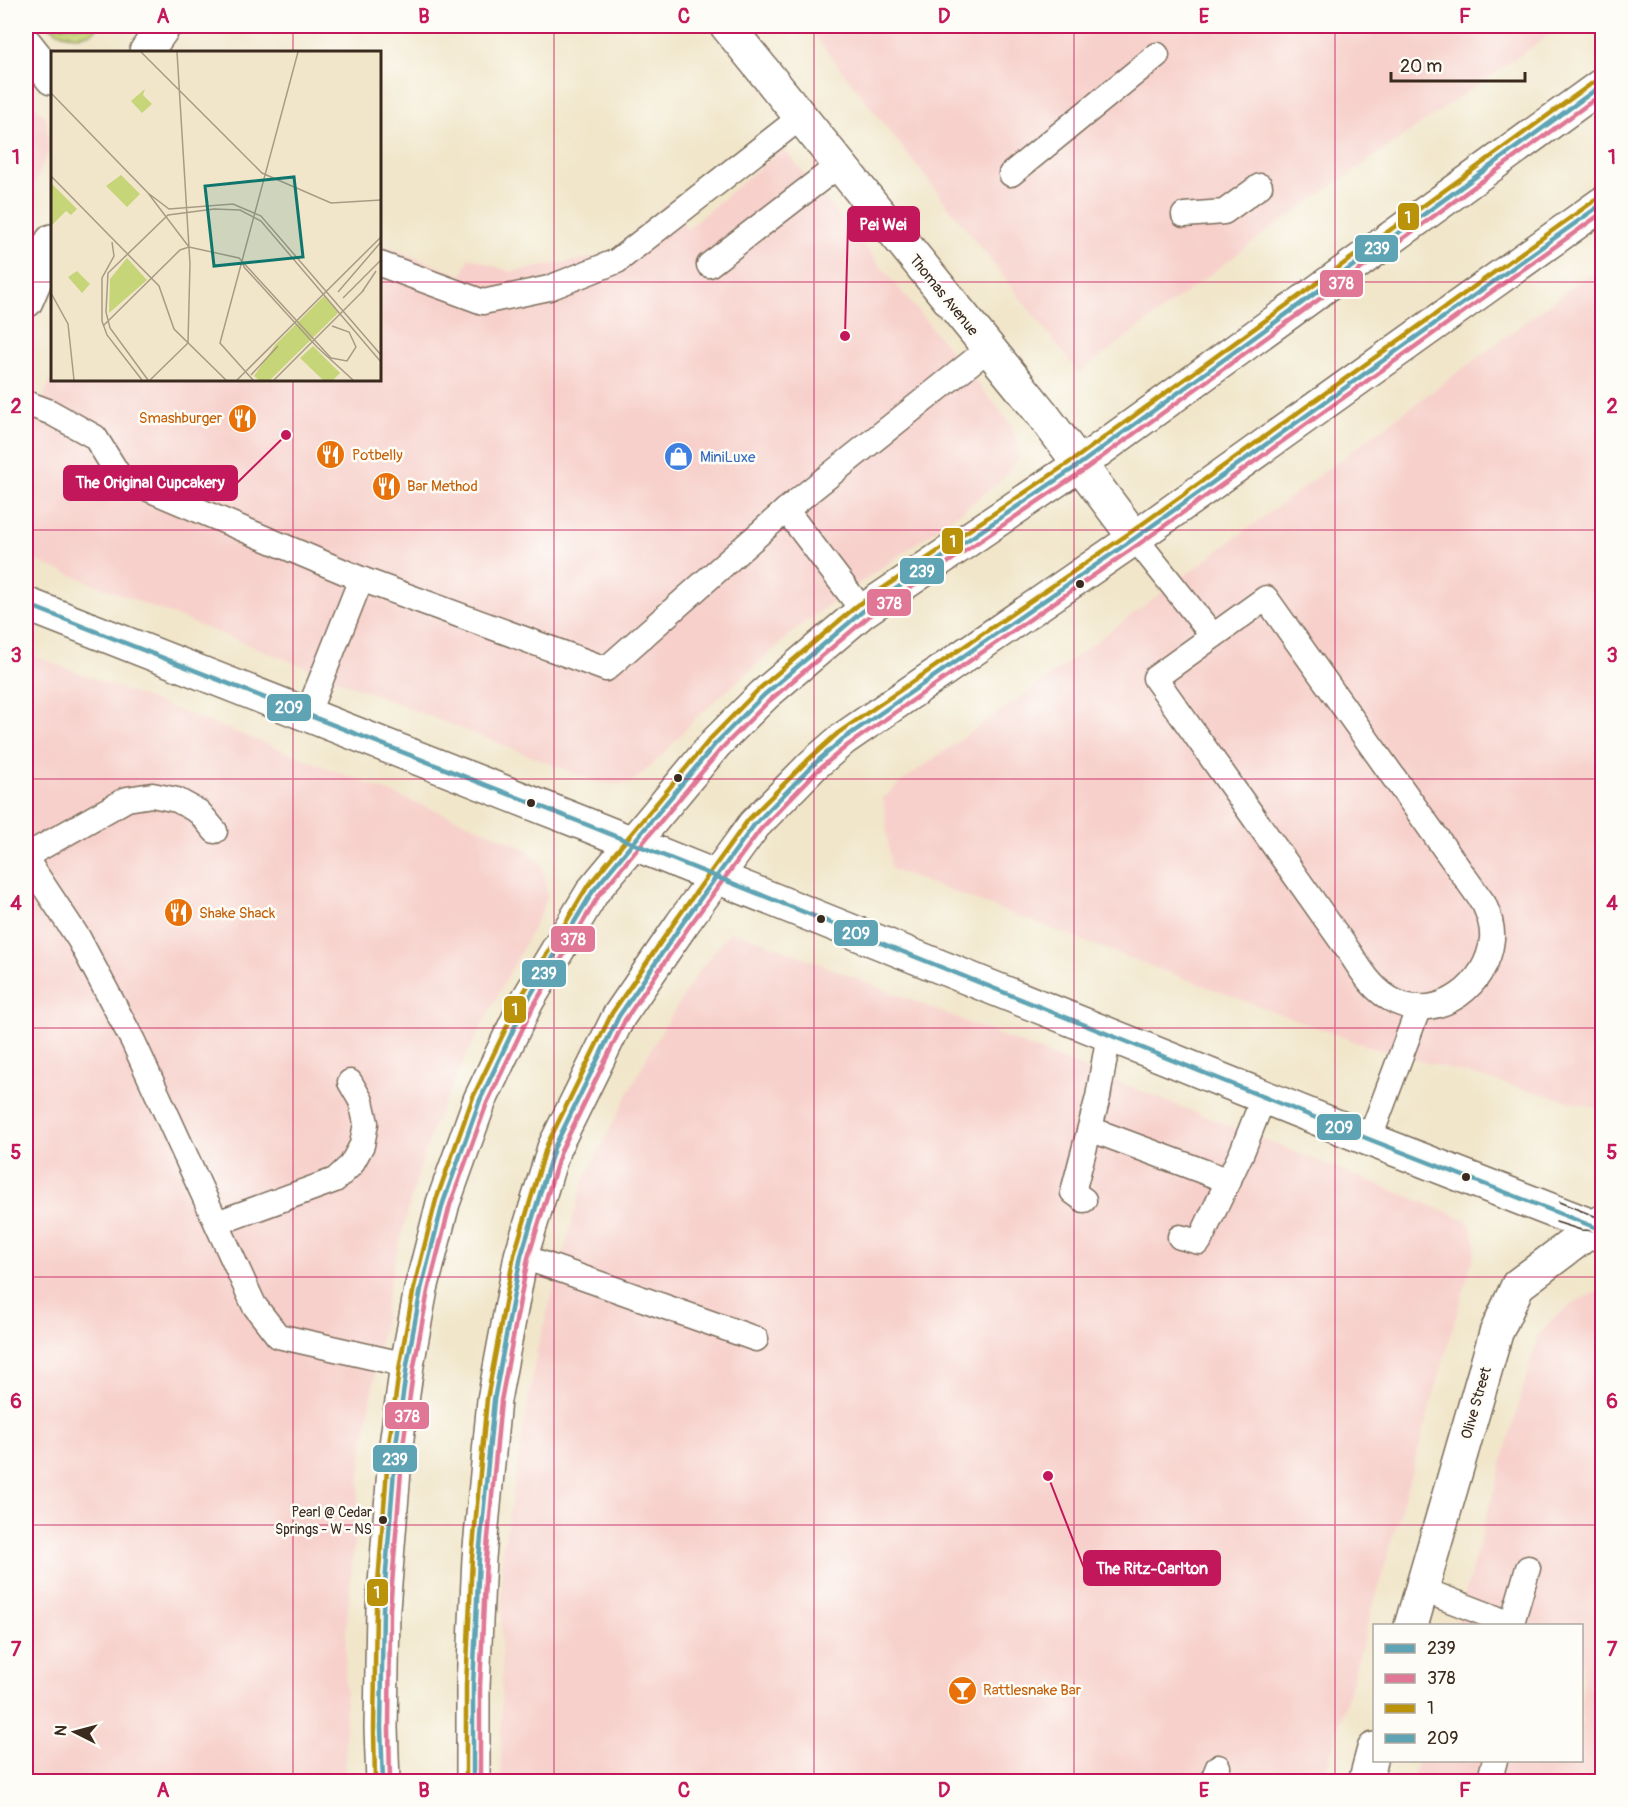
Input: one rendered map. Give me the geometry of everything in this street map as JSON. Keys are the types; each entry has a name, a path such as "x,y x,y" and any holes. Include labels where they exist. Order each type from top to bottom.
{"main road":[{"path":"147,51 164,26"},
{"name":"Thomas Avenue","path":"727,26 1043,415 1136,538"},
{"path":"26,45 51,77"},
{"path":"383,1782 381,1728 383,1609 396,1445 421,1289 443,1203 480,1100 527,1001 593,891 716,743 764,695 863,611 1080,464 1602,86"},
{"path":"473,1782 473,1686 478,1558 494,1400 521,1256 554,1148 619,1016 716,876 754,825 813,765 843,740 1136,538 1602,204"},
{"path":"26,301 51,243"},
{"path":"26,604 716,876 1371,1140 1600,1226"},
{"name":"Olive Street","path":"1412,1624 1496,1333 1518,1285 1600,1226"},
{"path":"1365,1782 1373,1753"}],"lane":[{"path":"1011,174 1156,55"},
{"path":"381,264 483,302 549,288 617,261 801,117"},
{"path":"709,266 839,165"},
{"path":"1184,215 1224,212 1260,186"},
{"path":"26,403 50,412 95,437 120,477 361,579 606,669 786,510 988,349"},
{"path":"786,510 863,611"},
{"path":"1136,538 1213,636"},
{"path":"308,715 361,579"},
{"path":"1266,598 1484,904 1491,920 1492,938 1488,960 1478,979 1461,994 1441,1004 1419,1007 1398,1003 1379,991 1363,975 1350,952 1155,678 1213,636 1266,598"},
{"path":"215,831 199,812 177,800 152,795 127,799 26,858 79,939 133,1041 254,1305 278,1335 407,1365"},
{"path":"1371,1140 1419,1007"},
{"path":"1084,1200 1073,1192 1098,1097 1109,1034"},
{"path":"217,1223 335,1180 351,1165 362,1145 366,1123 361,1101 350,1082"},
{"path":"1180,1237 1200,1242 1229,1181 1264,1096"},
{"path":"1090,1129 1229,1181"},
{"path":"521,1256 756,1339"},
{"path":"1512,1624 1528,1568"},
{"path":"1421,1589 1496,1618 1501,1624"},
{"path":"1490,1782 1495,1762"}],"shaded area":[{"path":"807,26 1562,26 1269,230 1079,373"},
{"path":"26,96 46,118 49,142 48,152 26,206"},
{"path":"783,148 1011,424 1019,450 1018,458 1005,477 965,509 802,624 697,717 634,781 619,784 599,783 26,557 26,441 51,378 51,381 381,381 381,244 462,276 469,257 511,272 607,255 666,204 687,229"},
{"path":"1602,265 1602,1110 1369,1047 891,869 883,798 901,782 1039,684"},
{"path":"26,653 470,824 526,849 543,868 547,897 541,913 468,1052 433,1127 413,1191 390,1279 362,1457 346,1632 345,1781 26,1781"},
{"path":"730,932 749,936 1465,1219 1472,1228 1476,1244 1473,1258 1323,1781 501,1782 502,1555 537,1350 583,1182 652,1047 700,969"},
{"path":"1602,1290 1602,1781 1412,1782 1417,1762 1583,1762 1583,1624 1456,1624 1538,1336 1556,1316 1578,1300"}],"green space":[{"path":"50,26 99,26 88,34 75,36 61,33"}],"tram line":[{"path":"1559,1202 1602,1219"},
{"path":"1556,1222 1581,1230 1602,1231"}],"transit line":[{"name":"1","path":"375,1782 376,1608 389,1444 414,1287 436,1200 473,1097 521,997 587,887 711,738 759,689 858,605 1076,458 1598,79"},
{"name":"239","path":"383,1782 381,1728 383,1609 396,1445 421,1289 443,1203 480,1100 527,1001 593,891 716,743 764,695 863,611 1080,464 1602,85"},
{"name":"378","path":"390,1782 390,1609 403,1446 414,1366 428,1291 450,1205 487,1103 534,1005 599,895 722,748 769,701 868,617 1084,470 1602,94"},
{"name":"1","path":"466,1782 466,1686 472,1558 487,1399 514,1255 547,1145 612,1013 676,920 748,820 838,733 1131,532 1598,198"},
{"name":"239","path":"473,1782 473,1686 479,1558 494,1400 521,1256 554,1148 619,1016 682,924 754,825 813,765 843,739 1135,538 1602,204"},
{"name":"378","path":"480,1782 480,1686 486,1559 501,1401 528,1258 561,1151 625,1020 688,928 760,830 818,770 848,745 1139,544 1602,213"},
{"name":"209","path":"26,604 580,822 1371,1140 1602,1230"}],"place":[{"name":"Pei Wei","path":"845,336"},
{"name":"Smashburger","path":"243,418"},
{"name":"The Original Cupcakery","path":"286,435"},
{"name":"Potbelly","path":"331,455"},
{"name":"MiniLuxe","path":"679,457"},
{"name":"Bar Method","path":"386,486"},
{"name":"Shake Shack","path":"178,913"},
{"name":"The Ritz-Carlton","path":"1048,1476"},
{"name":"Pearl @ Cedar Springs - W - NS","path":"383,1520"},
{"name":"Rattlesnake Bar","path":"962,1690"}]}
